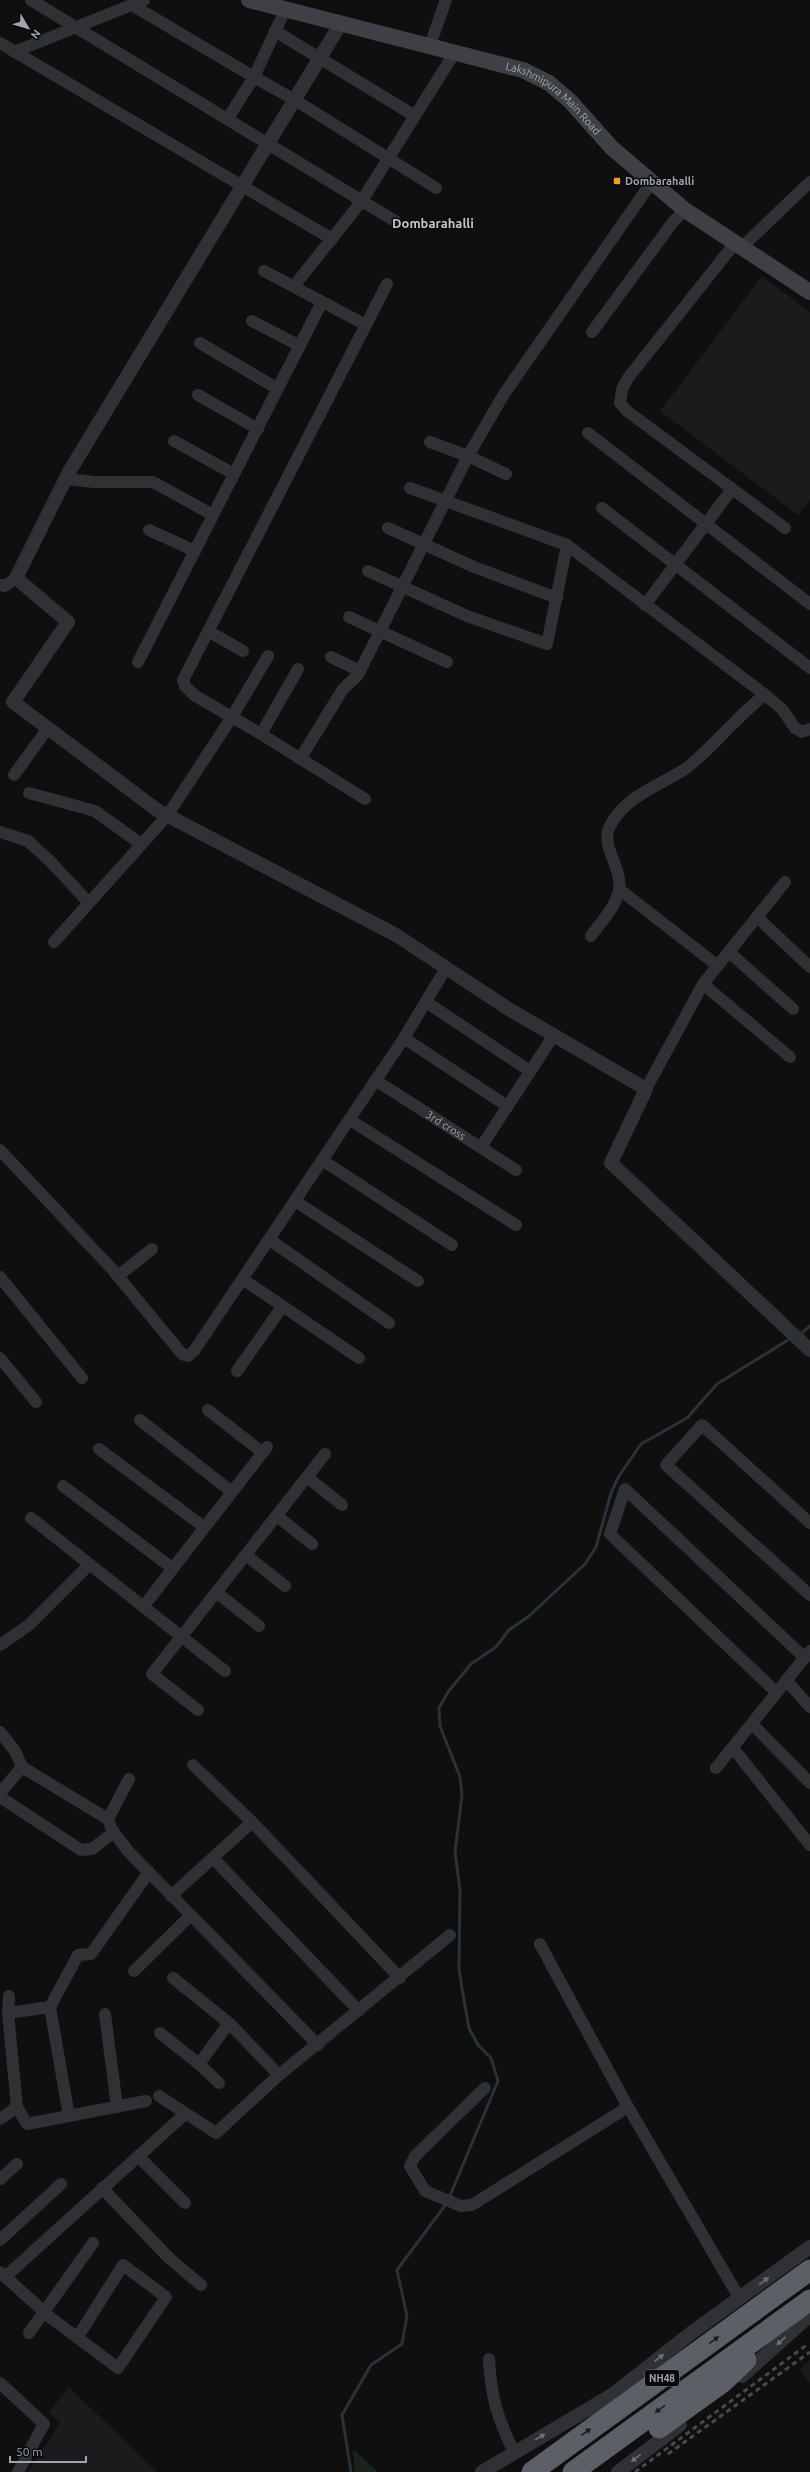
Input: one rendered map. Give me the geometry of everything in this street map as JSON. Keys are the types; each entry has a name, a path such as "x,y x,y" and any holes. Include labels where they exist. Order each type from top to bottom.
{"highway":[{"name":"NH48","path":"532,2472 810,2270"},
{"name":"NH48","path":"573,2472 808,2307"},
{"path":"596,2472 723,2382 808,2307"},
{"path":"514,2462 568,2445"}],"main road":[{"name":"Lakshmipura Main Road","path":"250,0 523,70 549,83 570,101 612,148 651,183 685,210 810,292"}],"street":[{"path":"31,0 228,118 361,202 394,221"},
{"path":"14,52 144,0"},
{"path":"430,45 446,0"},
{"path":"132,5 295,100 388,160 436,188"},
{"path":"228,118 254,77 286,8"},
{"path":"0,585 5,586 16,578 66,479 341,23"},
{"path":"275,31 415,116"},
{"path":"0,43 332,239"},
{"path":"294,286 361,202 455,52"},
{"path":"784,528 627,411 620,403 622,389 628,378 739,245 810,182"},
{"path":"300,759 343,689 352,682 360,671 445,500 468,456 504,394 651,183"},
{"path":"592,332 673,222 685,210"},
{"path":"264,271 366,325"},
{"path":"365,799 262,734 194,695 185,686 183,680 387,284"},
{"path":"138,662 322,302"},
{"path":"252,321 300,346"},
{"path":"200,343 278,389"},
{"path":"198,395 258,428"},
{"path":"588,434 810,604"},
{"path":"174,441 234,474"},
{"path":"430,442 468,456 506,474"},
{"path":"66,479 94,482 153,482 213,515"},
{"path":"410,488 567,545 764,694 782,709 795,728 802,732 810,729"},
{"path":"645,605 732,489"},
{"path":"602,508 810,668"},
{"path":"388,528 474,567 557,598"},
{"path":"149,530 195,551"},
{"path":"368,571 402,588 467,616 547,644 567,545"},
{"path":"16,578 68,622 13,702 167,816 396,935 507,1008 646,1089"},
{"path":"349,617 446,662"},
{"path":"208,631 243,651"},
{"path":"54,942 88,902 167,816 232,717 268,656"},
{"path":"331,657 360,671"},
{"path":"262,734 298,669"},
{"path":"591,936 614,905 619,889 617,866 608,843 609,828 622,811 640,795 685,769 736,720 753,707 764,694"},
{"path":"14,775 48,728"},
{"path":"29,793 95,811 141,844"},
{"path":"0,832 28,841 50,861 88,902"},
{"path":"785,882 703,984 646,1089 611,1163 810,1350"},
{"path":"619,889 718,966"},
{"path":"757,918 809,963"},
{"path":"729,952 793,1009"},
{"path":"0,1150 118,1276 182,1354 188,1356 194,1351 244,1280 404,1038 446,968"},
{"path":"703,984 790,1057"},
{"path":"426,1002 530,1071"},
{"path":"481,1146 554,1035"},
{"path":"404,1038 507,1106"},
{"name":"3rd cross","path":"375,1080 481,1146 516,1170"},
{"path":"350,1120 516,1226"},
{"path":"322,1160 452,1246"},
{"path":"296,1201 418,1281"},
{"path":"270,1240 389,1323"},
{"path":"118,1276 152,1249"},
{"path":"0,1277 82,1378"},
{"path":"244,1280 359,1358"},
{"path":"237,1371 282,1307"},
{"path":"0,1358 36,1402"},
{"path":"143,1607 264,1449 208,1410"},
{"path":"140,1420 232,1492"},
{"path":"810,1522 702,1425 666,1465 810,1595"},
{"path":"99,1449 204,1527"},
{"path":"198,1710 152,1674 325,1454"},
{"path":"307,1477 342,1505"},
{"path":"63,1486 172,1568"},
{"path":"716,1768 807,1655 625,1489 610,1534 776,1692"},
{"path":"277,1516 312,1544"},
{"path":"31,1518 225,1671"},
{"path":"246,1555 285,1586"},
{"path":"0,1645 29,1625 89,1565"},
{"path":"216,1592 259,1626"},
{"path":"786,1680 810,1707"},
{"path":"752,1724 810,1783"},
{"path":"0,1732 14,1751 22,1767 108,1819 114,1832 171,1896 318,2045"},
{"path":"733,1748 810,1844"},
{"path":"193,1765 252,1822 400,1978"},
{"path":"0,1793 22,1767"},
{"path":"108,1819 129,1779"},
{"path":"0,1797 81,1850 92,1849 114,1832"},
{"path":"171,1896 252,1822"},
{"path":"212,1858 359,2011"},
{"path":"69,2116 50,2007 78,1955 91,1954 149,1872"},
{"path":"134,1971 191,1916"},
{"path":"159,2096 216,2133 279,2075 318,2045 450,1936"},
{"path":"540,1944 628,2107 740,2300"},
{"path":"173,1978 229,2023 279,2075"},
{"path":"9,1996 8,2012 17,2107 27,2124 146,2101"},
{"path":"8,2012 50,2007"},
{"path":"105,2014 116,2107"},
{"path":"199,2064 229,2023"},
{"path":"160,2033 199,2064 219,2083"},
{"path":"485,2088 415,2156 410,2166 425,2191 461,2206 472,2205 628,2107"},
{"path":"0,2119 17,2107"},
{"path":"77,2338 122,2265 166,2297 118,2368 77,2338 44,2313 3,2274 185,2114"},
{"path":"138,2156 184,2203"},
{"path":"0,2179 17,2164"},
{"path":"0,2240 61,2184"},
{"path":"102,2188 169,2258 201,2285"},
{"path":"29,2333 93,2243"},
{"path":"482,2472 514,2462 612,2395 691,2333 740,2300 810,2247"},
{"path":"618,2472 716,2398 808,2307"},
{"path":"489,2359 491,2392 514,2462"},
{"path":"0,2383 44,2424 18,2472"}],"shaded area":[{"path":"762,276 810,312 810,500 798,515 660,411"},
{"path":"810,2360 810,2384 800,2369"},
{"path":"69,2387 157,2472 28,2472 60,2423 49,2412"},
{"path":"353,2449 378,2472 355,2472"}],"waterway":[{"path":"803,1332 810,1326"},
{"path":"449,2198 498,2081 491,2058 478,2045 469,2028 462,1989 459,1969 460,1890 455,1852 462,1795 460,1777 440,1726 439,1708 448,1692 471,1664 496,1647 509,1630 529,1616 585,1564 596,1547 611,1493 619,1476 641,1444 687,1418 717,1384 788,1340"},
{"path":"351,2472 342,2415 371,2365 402,2344 407,2316 397,2270 447,2203"}],"railway":[{"path":"635,2472 808,2344"},
{"path":"668,2454 810,2352"}],"place":[{"name":"Dombarahalli","path":"617,181"}],"district":[{"name":"Dombarahalli","path":"433,223"}]}
